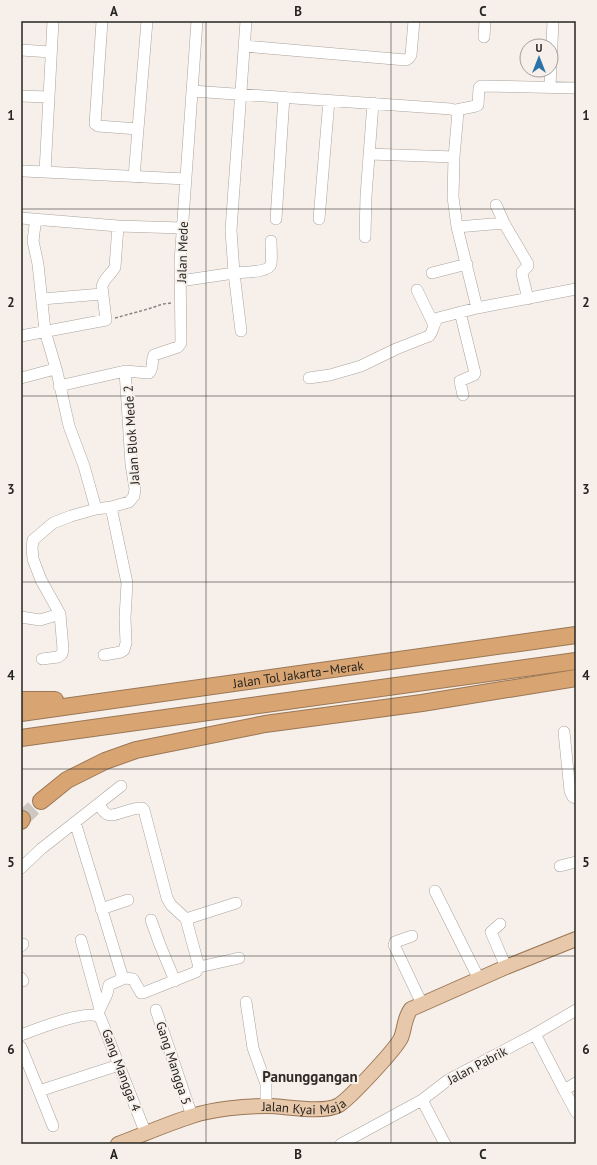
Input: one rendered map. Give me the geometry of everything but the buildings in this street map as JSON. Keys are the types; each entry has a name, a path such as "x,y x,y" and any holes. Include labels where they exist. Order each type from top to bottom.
{"highway":[{"name":"Jalan Tol Jakarta–Merak","path":"21,713 576,635"},
{"name":"Jalan Tol Jakarta–Merak","path":"21,738 576,661"},
{"path":"41,801 67,780 105,761 136,750 265,724 429,702 576,678"},
{"path":"21,700 105,701"}],"main road":[{"name":"Jalan Kyai Maja","path":"118,1144 192,1116 218,1110 266,1106 328,1109 340,1104 382,1061 400,1039 408,1014 411,1010 506,967 576,939"}],"street":[{"path":"45,172 53,21"},
{"path":"102,21 94,124 98,126 138,129"},
{"path":"134,177 147,21"},
{"name":"Jalan Mede","path":"59,386 126,371 149,374 152,369 154,355 181,344 180,262 198,21"},
{"path":"241,331 234,273 231,230 246,21"},
{"path":"244,46 406,60 411,55 414,21"},
{"path":"484,37 485,21"},
{"path":"550,88 553,21"},
{"path":"21,50 51,52"},
{"path":"192,91 456,110 478,105 479,88 481,86 576,88"},
{"path":"21,96 48,97"},
{"path":"276,219 284,97"},
{"path":"318,218 329,100"},
{"path":"365,237 366,196 373,103"},
{"path":"456,110 458,112 454,157 453,197 457,227 477,308"},
{"path":"369,154 454,157"},
{"path":"24,171 186,179"},
{"path":"496,205 504,223 528,264 522,274 528,299"},
{"path":"21,218 118,226 182,228"},
{"path":"38,219 35,225 33,241 38,264 45,331 69,426 84,466 96,509"},
{"path":"457,227 504,223"},
{"path":"21,336 106,320 102,283 112,273 115,267 118,226"},
{"path":"180,281 269,268 271,265 271,242"},
{"path":"432,273 467,264"},
{"path":"309,378 330,376 361,366 396,349 429,336 438,318 477,308 576,289"},
{"path":"417,290 434,325"},
{"path":"42,299 102,294"},
{"path":"460,312 475,373 474,376 460,381 463,395"},
{"path":"21,378 55,369"},
{"name":"Jalan Blok Mede 2","path":"60,614 41,580 33,559 33,540 53,523 96,509 129,502 134,496 135,489 131,464 126,371"},
{"path":"104,655 121,652 124,650 126,643 127,583 111,507"},
{"path":"21,617 40,620 60,614 63,649 62,654 58,657 42,659"},
{"path":"564,732 570,792 573,797 576,798"},
{"path":"21,868 75,822 122,786"},
{"path":"99,804 105,814 111,815 130,809 142,808 144,810 167,898 171,905 186,919 199,967"},
{"path":"75,822 122,976 125,978"},
{"path":"560,866 576,862"},
{"path":"435,891 479,979"},
{"path":"101,909 128,900"},
{"path":"186,919 236,903"},
{"path":"151,920 175,981"},
{"path":"500,924 492,932 506,967"},
{"path":"412,936 395,942 394,945 422,1004"},
{"path":"81,940 99,1012"},
{"path":"99,1012 107,994 109,985 125,978 134,980 141,993 143,993 196,972 199,967 239,958"},
{"path":"246,1002 253,1048 266,1084 266,1106"},
{"name":"Gang Mangga 5","path":"156,1010 192,1116"},
{"name":"Jalan Pabrik","path":"341,1144 422,1100 448,1080 535,1034 576,1010"},
{"name":"Gang Mangga 4","path":"21,1035 58,1021 93,1015 99,1012 146,1134"},
{"path":"535,1034 576,1112"},
{"path":"21,1047 53,1126"},
{"path":"39,1091 119,1065"},
{"path":"564,1090 576,1083"},
{"path":"422,1100 445,1144"}],"path":[{"path":"106,320 148,310 163,304 181,302"}],"tunnel":[{"path":"22,819 41,801"}],"district":[{"name":"Panunggangan","path":"310,1077"}]}
